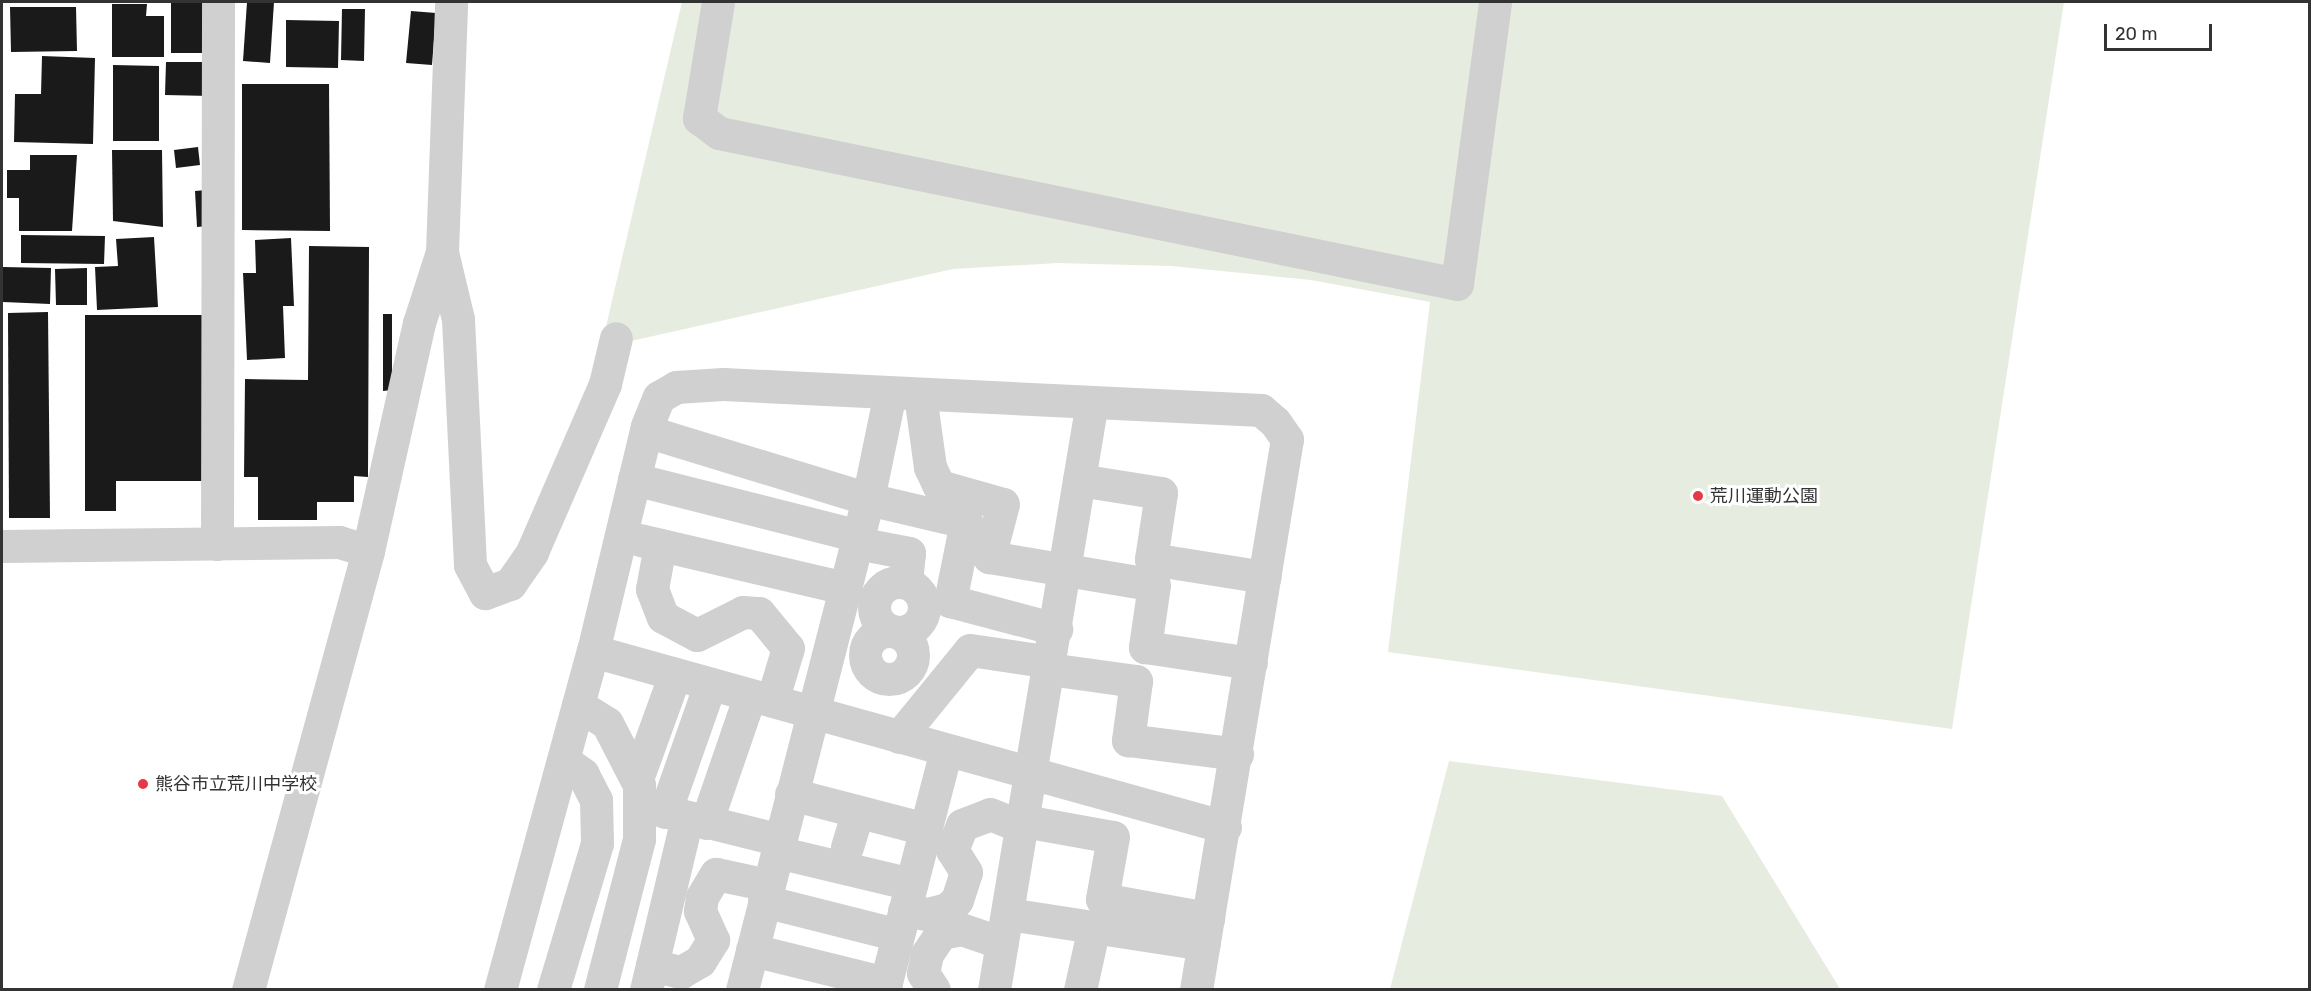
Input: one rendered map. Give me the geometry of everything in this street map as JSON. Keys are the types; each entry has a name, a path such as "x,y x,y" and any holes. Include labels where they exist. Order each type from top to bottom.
{"street":[{"path":"217,544 218,2"},
{"path":"451,2 442,252 458,319 470,565 485,593 510,584 532,552 605,384 616,338"},
{"path":"718,2 699,118 719,133 1457,284 1495,2"},
{"path":"248,990 368,551 419,323 442,252"},
{"path":"500,990 593,651 646,431 659,397 676,387 723,384 1261,410 1275,422 1287,439 1225,827 1196,990"},
{"path":"742,990 868,499 905,394"},
{"path":"905,394 930,467 939,486 1003,504 989,557 1064,572 1154,585 1145,647 1251,663"},
{"path":"999,989 1005,928 1092,402"},
{"path":"646,431 868,499 966,522 950,601 1056,629"},
{"path":"634,479 909,553 906,582"},
{"path":"1079,480 1161,493 1151,559 1265,577"},
{"path":"620,536 845,588"},
{"path":"2,546 339,542 368,551"},
{"path":"600,990 639,839 761,698 788,648 759,613 743,612 697,635 663,617 652,589 660,545"},
{"path":"899,737 970,650 1136,681 1128,740 1236,754"},
{"path":"593,651 1225,827"},
{"path":"675,674 667,807 649,977 681,972 700,961 713,940 700,911 702,897 716,874 832,920 904,910"},
{"path":"867,728 882,678"},
{"path":"667,807 710,684"},
{"path":"578,705 607,723 667,807 778,846 832,920 885,986"},
{"path":"885,986 946,750"},
{"path":"554,990 597,843 596,800 583,774 563,760"},
{"path":"791,794 925,829"},
{"path":"832,920 858,812"},
{"path":"752,950 832,920 904,910 927,914 947,909 957,900 966,872 952,850 963,825 990,814 1023,824 1113,837 1102,899 1206,931"},
{"path":"934,990 923,973 927,954 941,933 961,929 1094,927 1206,931"},
{"path":"1080,990 1094,927"}],"shaded area":[{"name":"荒川運動公園","path":"682,2 2064,2 1952,729 1388,652 1430,302 1311,280 1171,266 1058,263 953,269 631,341 604,335"},
{"path":"1449,761 1722,796 1840,989 1390,989"}],"building":[{"path":"171,2 205,2 204,53 171,53"},
{"path":"247,2 274,2 270,63 243,61"},
{"path":"112,4 147,4 146,16 164,16 164,57 112,57"},
{"path":"10,7 76,7 77,51 11,52"},
{"path":"342,9 365,9 364,61 341,60"},
{"path":"411,11 436,13 432,65 406,63"},
{"path":"286,20 339,21 338,68 286,67"},
{"path":"42,56 95,58 93,144 14,142 15,94 41,94"},
{"path":"166,62 211,62 211,96 165,95"},
{"path":"113,65 159,66 159,141 113,141"},
{"path":"242,84 329,84 330,231 242,230"},
{"path":"198,147 200,165 176,168 174,150"},
{"path":"112,150 162,150 163,227 113,221"},
{"path":"30,155 77,155 72,231 19,231 19,198 7,198 7,170 30,170"},
{"path":"206,190 209,226 197,227 195,191"},
{"path":"21,235 105,236 104,264 21,263"},
{"path":"154,237 158,307 97,310 95,267 118,266 116,239"},
{"path":"291,238 294,306 283,306 285,358 247,360 243,273 256,273 255,240"},
{"path":"309,246 369,247 368,477 354,476 354,502 317,502 317,520 258,520 258,477 244,477 245,379 308,380"},
{"path":"3,267 51,268 50,304 3,302"},
{"path":"87,268 87,305 56,305 55,269"},
{"path":"48,312 50,518 9,518 8,313"},
{"path":"383,314 392,314 392,390 383,391"},
{"path":"85,315 205,315 206,481 116,481 116,511 85,511"}],"place":[{"name":"荒川運動公園","path":"1698,496"},
{"name":"熊谷市立荒川中学校","path":"143,784"}]}
